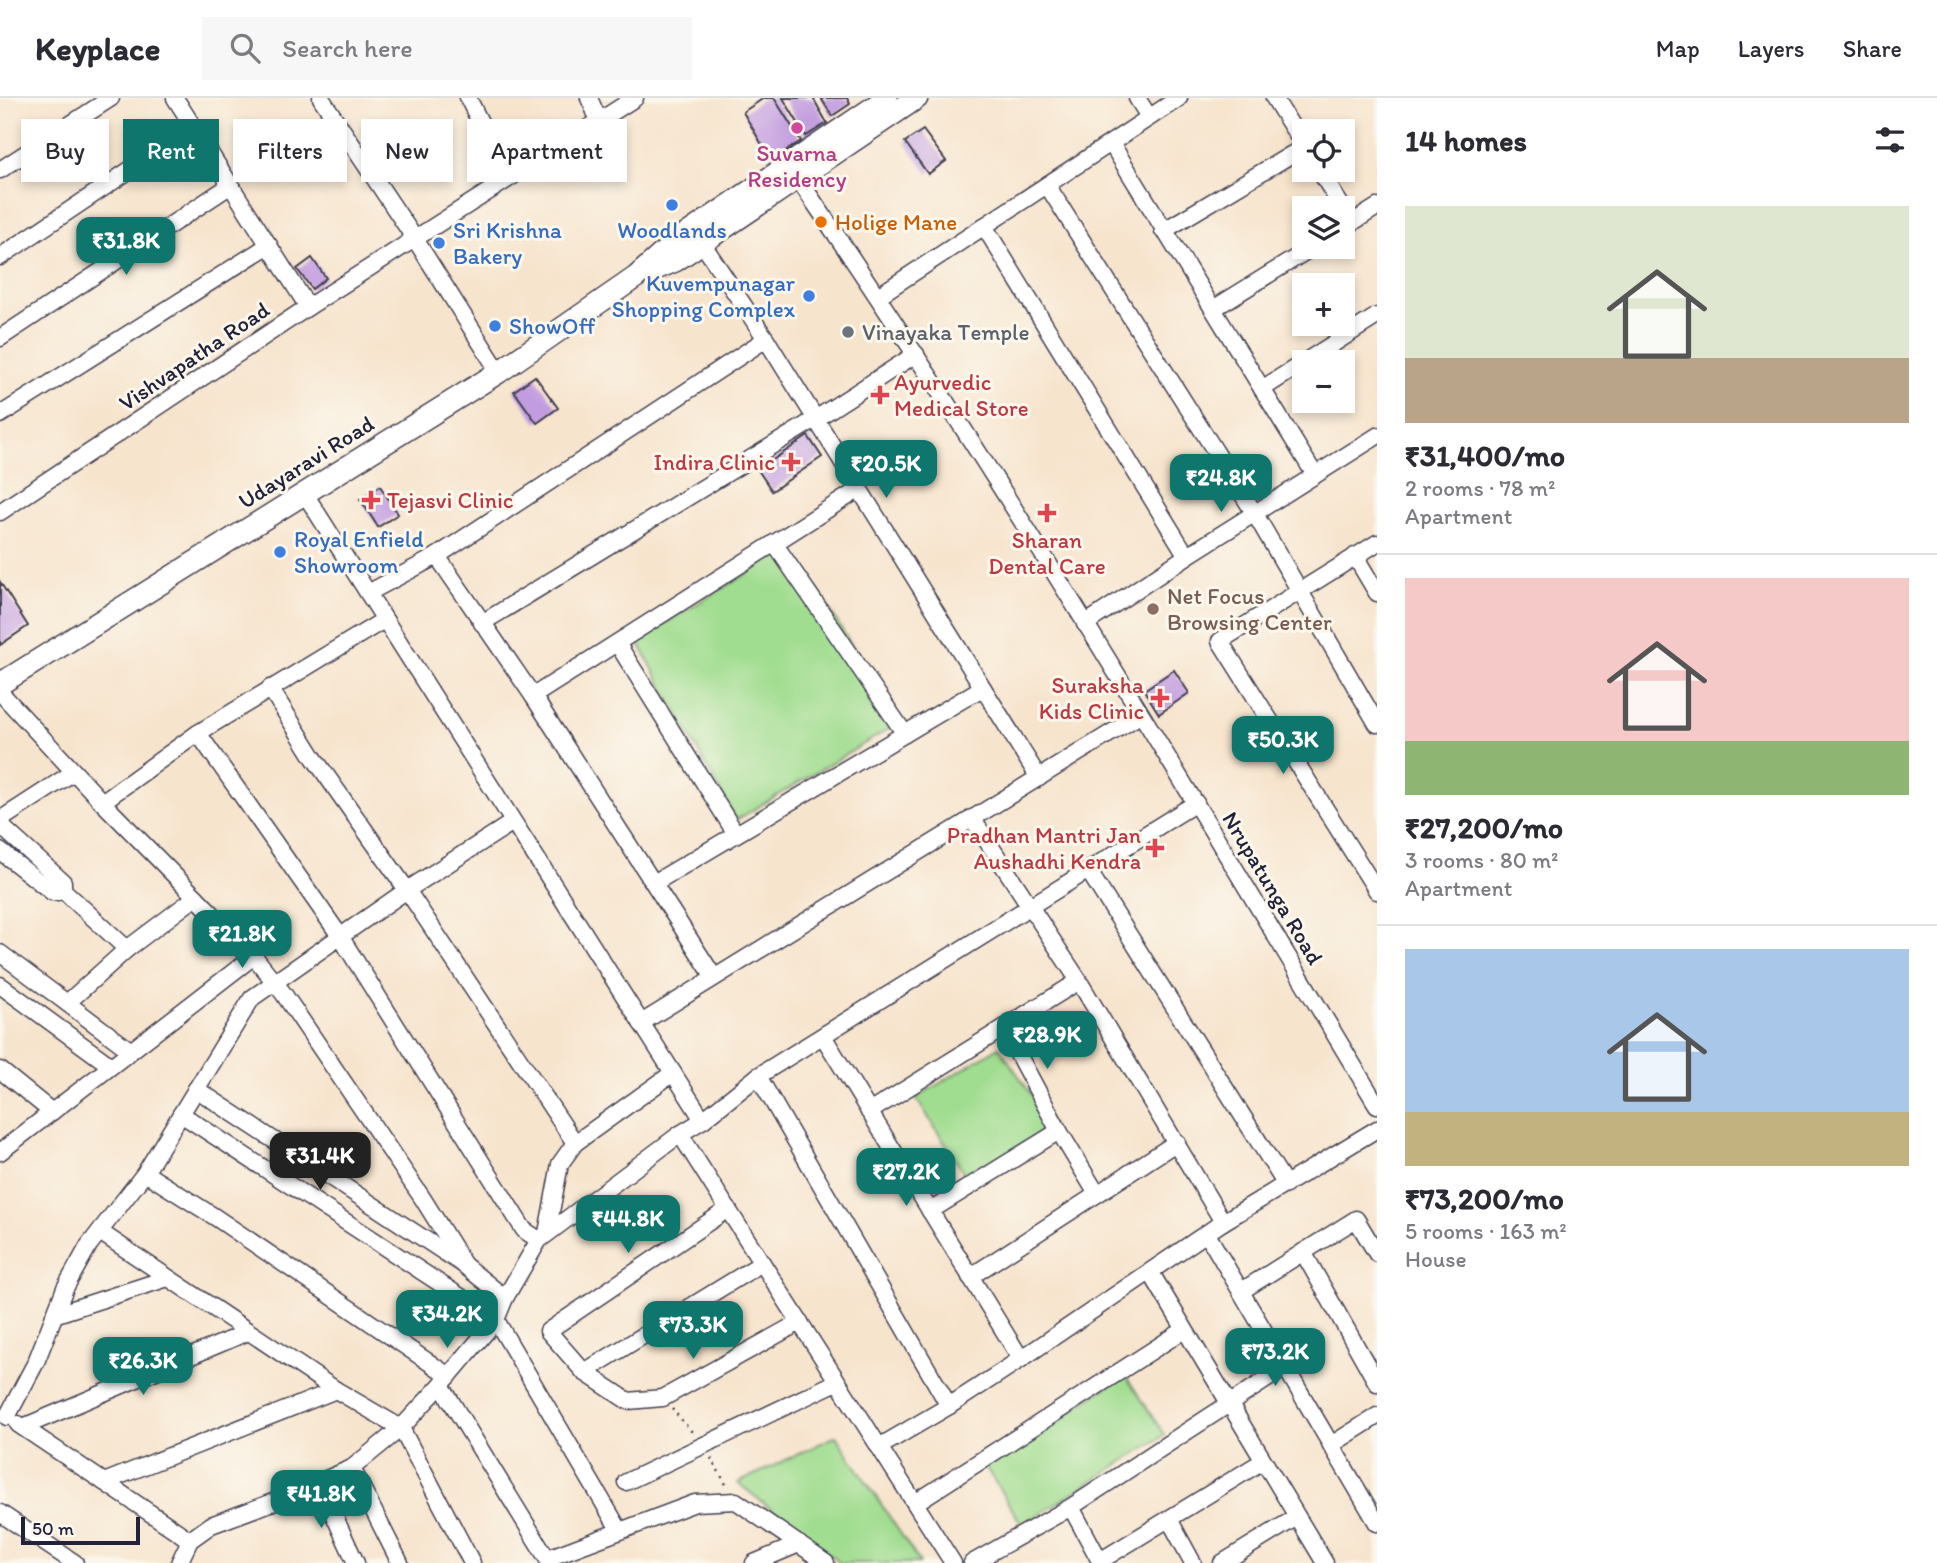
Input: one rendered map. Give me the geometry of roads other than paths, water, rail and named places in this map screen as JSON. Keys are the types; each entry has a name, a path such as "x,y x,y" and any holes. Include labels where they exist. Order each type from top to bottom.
{"street":[{"path":"0,170 111,98"},
{"path":"175,98 189,119"},
{"path":"321,98 499,372"},
{"path":"468,98 478,119"},
{"path":"589,98 598,119"},
{"name":"Vishvapatha Road","path":"602,119 635,98"},
{"name":"Udayaravi Road","path":"636,277 675,261 702,243 887,98"},
{"name":"Udayaravi Road","path":"868,112 917,98"},
{"path":"1137,98 1149,117"},
{"path":"878,296 1178,98"},
{"path":"1274,98 1292,127"},
{"path":"1111,143 1315,475"},
{"path":"1163,231 1292,153"},
{"path":"219,166 308,307"},
{"name":"Udayaravi Road","path":"0,684 499,372 636,277 675,242 794,172"},
{"name":"Nrupatunga Road","path":"794,172 916,354 1086,624 1377,1105"},
{"path":"0,257 123,175"},
{"name":"Vishvapatha Road","path":"3,506 502,182"},
{"path":"1047,184 1255,514 1377,724"},
{"path":"0,338 231,185"},
{"path":"1355,221 1377,208"},
{"path":"984,226 1187,556"},
{"path":"702,243 765,339 1039,778"},
{"path":"0,415 269,245"},
{"path":"1213,309 1294,259"},
{"path":"1262,388 1377,316"},
{"path":"368,593 437,556 765,339"},
{"path":"482,623 814,420 916,354"},
{"path":"1086,624 1187,556 1377,436"},
{"path":"533,696 858,489"},
{"path":"305,494 703,1120"},
{"path":"774,543 905,734"},
{"path":"1377,543 1220,641 1377,891"},
{"path":"437,556 533,696 714,977"},
{"path":"1355,556 1377,593"},
{"path":"103,802 198,733 384,620"},
{"path":"617,643 736,834"},
{"path":"270,688 314,758 407,890 575,1143"},
{"path":"654,883 982,688"},
{"path":"0,692 74,772 254,956 275,982 424,1199 464,1265"},
{"path":"641,1023 1140,715"},
{"path":"198,733 340,936 524,1230 543,1237"},
{"path":"0,820 74,772"},
{"path":"543,1237 703,1120 758,1076 1196,803"},
{"path":"972,818 1079,981 1223,1222"},
{"path":"190,1540 3,1414 36,1362 65,1288 89,1245 145,1173 252,998 407,890 513,822"},
{"path":"0,825 63,882 63,890 127,948"},
{"path":"0,851 52,892 63,890"},
{"path":"1088,870 1286,1185"},
{"path":"67,1003 127,948 196,897"},
{"path":"0,953 131,1051"},
{"path":"0,1153 254,956"},
{"path":"869,1112 1079,981"},
{"path":"3,992 111,1066"},
{"path":"1004,1028 1059,1131 1097,1194"},
{"path":"823,1036 1021,1359"},
{"path":"0,1070 52,1112"},
{"path":"179,1563 190,1540 211,1525 352,1468 401,1428 496,1320 505,1298 543,1237 561,1164 575,1143 673,1073"},
{"path":"758,1076 949,1406"},
{"path":"196,1089 464,1265 505,1298"},
{"path":"181,1114 496,1320 620,1531"},
{"path":"879,1447 1021,1359 1223,1222 1377,1129"},
{"path":"930,1211 1059,1131"},
{"path":"680,1135 953,1563"},
{"path":"970,1277 1177,1142"},
{"path":"145,1173 215,1217 445,1381 549,1561 695,1503 736,1501 825,1563"},
{"path":"728,1209 548,1331 584,1372 628,1401 663,1398 800,1322"},
{"path":"1242,1290 1356,1219 1377,1254"},
{"path":"100,1232 336,1390 401,1428 472,1563"},
{"path":"1208,1234 1284,1368 1377,1522"},
{"path":"1303,1252 1377,1383"},
{"path":"584,1372 762,1263"},
{"path":"1151,1273 1325,1563"},
{"path":"54,1315 168,1278"},
{"path":"915,1503 1184,1330"},
{"path":"23,1427 248,1332"},
{"path":"972,1563 1071,1507 1284,1368"},
{"path":"626,1482 837,1382"},
{"path":"104,1482 336,1390"},
{"path":"1331,1445 1377,1416"},
{"path":"1071,1507 1101,1562 1263,1461"},
{"path":"352,1468 400,1563"},
{"path":"319,1483 354,1562"},
{"path":"0,1513 75,1563"},
{"path":"1222,1563 1297,1517"},
{"path":"1169,1520 1194,1563"},
{"path":"754,1563 799,1544"}],"place":[{"name":"Suvarna Residency","path":"797,128"},
{"name":"Woodlands","path":"672,205"},
{"name":"Holige Mane","path":"821,222"},
{"name":"Sri Krishna Bakery","path":"439,243"},
{"name":"Kuvempunagar Shopping Complex","path":"809,296"},
{"name":"ShowOff","path":"495,326"},
{"name":"Vinayaka Temple","path":"848,332"},
{"name":"Ayurvedic Medical Store","path":"880,395"},
{"name":"Indira Clinic","path":"791,462"},
{"name":"Tejasvi Clinic","path":"371,500"},
{"name":"Sharan Dental Care","path":"1047,513"},
{"name":"Royal Enfield Showroom","path":"280,552"},
{"name":"Net Focus Browsing Center","path":"1153,609"},
{"name":"Suraksha Kids Clinic","path":"1160,698"},
{"name":"Pradhan Mantri Jan Aushadhi Kendra","path":"1155,848"}]}
